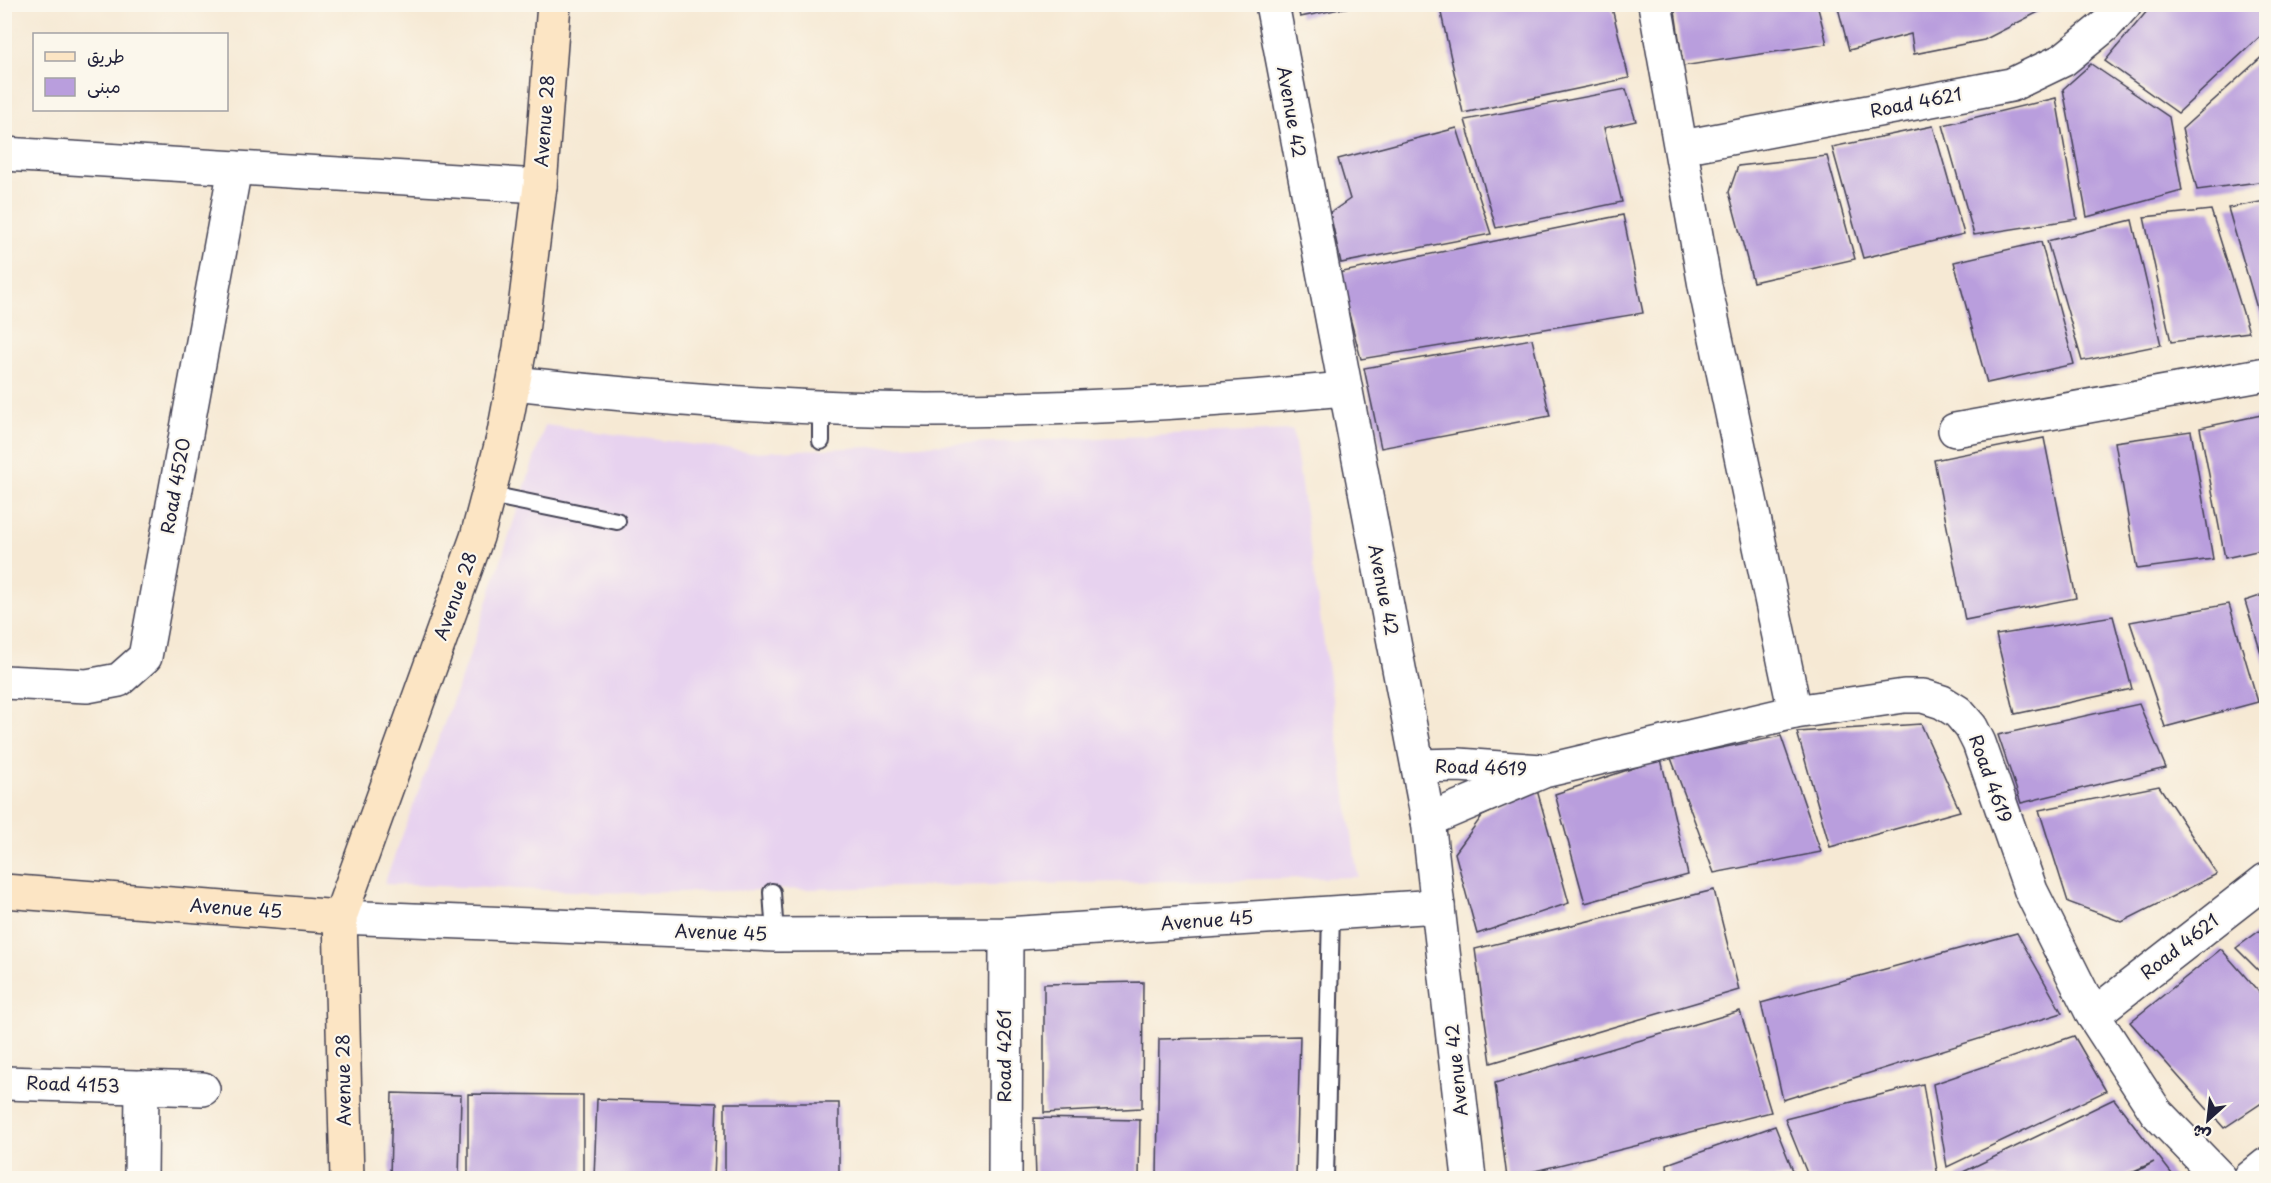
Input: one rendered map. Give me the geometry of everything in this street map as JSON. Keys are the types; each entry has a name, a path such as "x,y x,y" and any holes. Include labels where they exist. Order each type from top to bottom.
{"street":[{"name":"Avenue 28","path":"347,1179 340,917 477,537 490,495 514,383 540,186 554,4"},
{"name":"Avenue 42","path":"1272,4 1428,820 1469,1179"},
{"path":"1655,4 1705,286 1795,712"},
{"name":"Road 4621","path":"1682,147 2011,86 2063,60 2106,26 2125,4"},
{"path":"4,154 540,186"},
{"name":"Road 4520","path":"4,682 87,686 119,680 145,657 235,168"},
{"path":"1955,430 2266,374"},
{"path":"514,383 695,400 925,410 1135,405 1344,389"},
{"name":"Road 4619","path":"1428,820 1544,771 1795,712 1904,696 1923,696 1942,702 1958,712 1971,727 1979,743 2031,891 2093,1015 2156,1112 2220,1179"},
{"name":"Road 4619","path":"1418,766 1480,766 1544,771"},
{"name":"Road 4621","path":"2093,1015 2266,880"},
{"name":"Avenue 45","path":"4,891 340,917 775,935 1006,934 1438,906"},
{"name":"Road 4261","path":"1005,1179 1006,934"},
{"name":"Road 4153","path":"4,1083 203,1089"},
{"name":"Road 4153","path":"141,1179 142,1087"},
{"path":"2250,1179 2266,1165"}],"lane":[{"path":"820,407 821,441"},
{"path":"490,495 617,521"},
{"path":"772,892 775,935"},
{"path":"1325,1179 1331,913"}],"shaded area":[{"path":"545,425 749,452 1293,430 1358,877 628,893 384,884 472,649"}],"building":[{"path":"1297,4 1355,4 1355,6 1300,17"},
{"path":"1439,4 1611,4 1629,78 1463,113"},
{"path":"1674,4 1817,4 1827,44 1683,66"},
{"path":"1837,4 2054,4 1984,40 1914,54 1911,34 1849,50"},
{"path":"2153,4 2256,4 2266,12 2266,31 2178,113 2105,61"},
{"path":"2266,53 2266,181 2197,190 2182,129"},
{"path":"2091,64 2169,117 2182,191 2087,217 2063,89"},
{"path":"1626,89 1636,121 1604,128 1622,202 1496,228 1465,120"},
{"path":"2056,98 2077,219 1974,235 1943,125"},
{"path":"1933,126 1964,234 1863,258 1832,147"},
{"path":"1457,128 1491,234 1341,263 1330,213 1350,199 1338,159"},
{"path":"1827,156 1855,259 1753,282 1729,192 1738,166"},
{"path":"2266,201 2266,328 2263,329 2228,208"},
{"path":"2211,210 2249,332 2171,342 2144,217"},
{"path":"1623,215 1643,313 1361,359 1338,273"},
{"path":"2132,220 2161,345 2082,361 2047,241"},
{"path":"2041,242 2074,364 1987,383 1954,262"},
{"path":"1532,339 1550,416 1381,448 1364,368"},
{"path":"2266,414 2266,549 2225,558 2200,428"},
{"path":"2191,431 2213,559 2137,569 2115,442"},
{"path":"2044,438 2076,598 1965,620 1934,460"},
{"path":"2266,594 2266,669 2245,601"},
{"path":"2229,604 2258,702 2165,727 2130,622"},
{"path":"2113,616 2132,689 2015,714 1996,635"},
{"path":"2139,704 2166,768 2021,803 1998,735"},
{"path":"1921,724 1960,811 1830,847 1797,732"},
{"path":"1781,736 1821,852 1714,873 1671,758"},
{"path":"1661,759 1688,875 1585,903 1555,794"},
{"path":"2159,786 2217,874 2122,922 2068,902 2039,810"},
{"path":"1537,790 1569,903 1477,934 1455,853 1482,816"},
{"path":"1714,890 1739,990 1491,1063 1475,949"},
{"path":"2266,926 2266,978 2236,948"},
{"path":"2017,933 2062,1013 1783,1100 1761,1003"},
{"path":"2221,949 2266,1000 2266,1100 2224,1128 2130,1022"},
{"path":"1143,982 1142,1108 1044,1113 1044,984"},
{"path":"1740,1011 1771,1112 1507,1178 1495,1083"},
{"path":"1300,1036 1296,1178 1157,1178 1159,1039"},
{"path":"2074,1036 2106,1091 1947,1167 1933,1084"},
{"path":"1923,1084 1938,1177 1809,1178 1785,1119"},
{"path":"392,1093 461,1095 459,1178 390,1178"},
{"path":"468,1094 583,1095 583,1178 468,1178"},
{"path":"597,1099 717,1103 714,1178 594,1178"},
{"path":"2114,1099 2175,1178 2125,1178 2154,1162 2118,1178 1958,1178 1957,1175"},
{"path":"725,1103 839,1103 839,1178 725,1178"},
{"path":"1034,1118 1140,1120 1139,1178 1036,1178"},
{"path":"1775,1126 1796,1178 1668,1178 1667,1164"}]}
